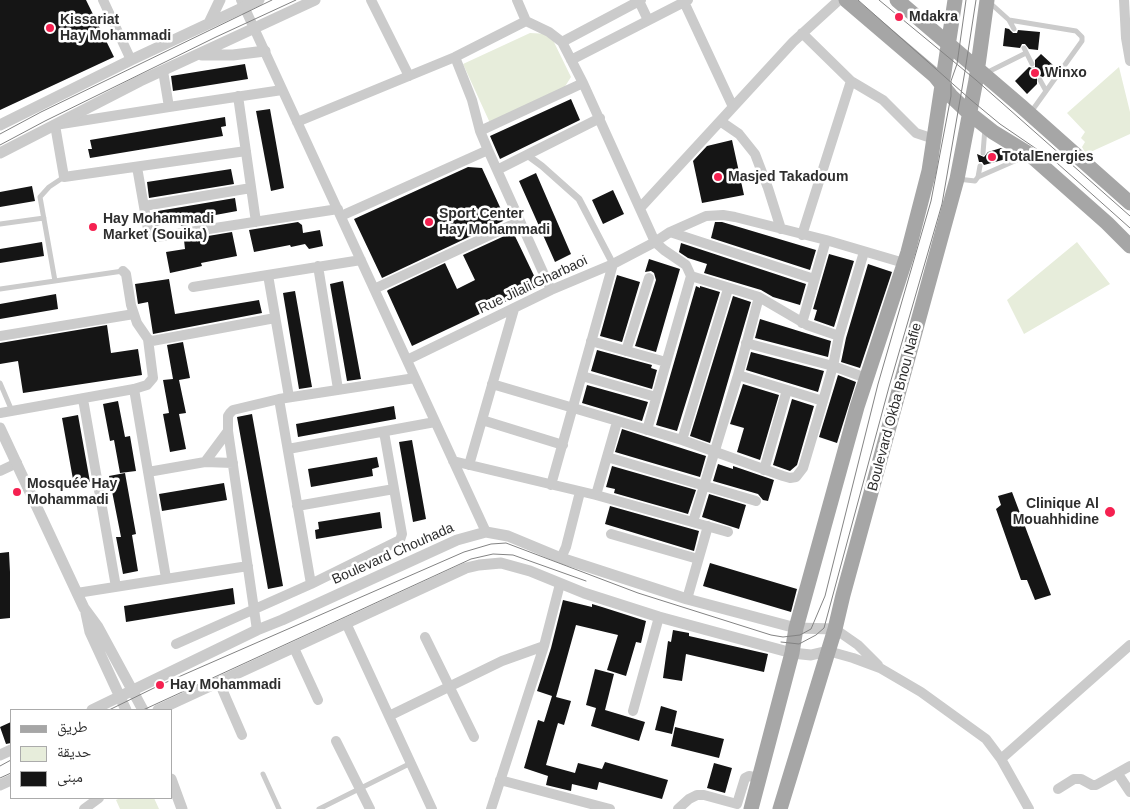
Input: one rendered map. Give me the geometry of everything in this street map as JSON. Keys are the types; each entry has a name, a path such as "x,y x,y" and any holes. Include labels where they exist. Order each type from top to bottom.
{"main road":[{"path":"846,0 935,76 942,86 969,113 1029,154 1107,223 1130,246"},
{"path":"897,0 1130,203"},
{"name":"Boulevard Okba Bnou Nafie","path":"780,809 835,629 957,179 969,113 980,71 987,0"},
{"path":"921,20 936,21 955,4"},
{"path":"746,807 759,778 792,653 796,628 866,378 904,262 929,171 955,4"}],"street":[{"path":"104,0 131,60"},
{"path":"209,23 220,0"},
{"path":"0,125 209,23 242,4 259,0"},
{"path":"0,152 163,71 315,0"},
{"path":"371,0 409,76"},
{"path":"517,0 526,21 549,32 562,42 600,118 655,242 686,265 691,276 647,430"},
{"path":"562,42 640,0 648,20"},
{"path":"641,207 802,33 839,0"},
{"path":"1124,0 1130,61"},
{"path":"571,60 686,1 733,107"},
{"path":"242,4 486,532"},
{"path":"298,122 455,57 526,21"},
{"path":"802,33 851,81 882,100 916,133 934,139"},
{"path":"198,55 233,55 264,50"},
{"path":"455,57 472,100 480,131 551,290"},
{"path":"163,71 169,107"},
{"path":"802,235 851,81"},
{"path":"480,131 583,84"},
{"path":"55,125 282,90"},
{"path":"238,96 256,222"},
{"path":"497,170 600,118"},
{"path":"720,121 739,134 755,154 781,229"},
{"path":"55,125 64,177 246,151"},
{"path":"137,167 149,232 157,237 256,222 339,213 488,150"},
{"path":"527,155 580,199 613,264 551,485"},
{"path":"144,206 251,188"},
{"name":"Rue Jilali Gharbaoi","path":"407,360 551,290 613,264 670,232 706,216 723,215 826,240 904,262"},
{"path":"374,289 520,221"},
{"path":"670,232 814,279"},
{"path":"802,323 826,240"},
{"path":"492,384 682,440 790,478 800,474 823,401 839,336 864,252"},
{"path":"193,287 361,260"},
{"path":"318,266 338,390"},
{"path":"123,271 126,274 134,314 142,332 152,341 275,318"},
{"path":"268,275 275,318 288,449 311,584"},
{"path":"691,276 759,298 802,323 839,336"},
{"path":"626,351 649,278"},
{"path":"682,440 728,289"},
{"path":"693,522 759,298"},
{"path":"469,465 514,309"},
{"path":"0,336 134,314"},
{"path":"0,413 83,399 146,385 153,378 148,339"},
{"path":"591,341 666,362"},
{"path":"746,343 833,366 866,378"},
{"path":"738,374 823,401"},
{"path":"582,376 656,397"},
{"path":"257,630 228,431 228,416 233,410 284,398 415,378"},
{"path":"134,389 166,578"},
{"path":"764,470 787,390"},
{"path":"83,399 116,587"},
{"path":"482,420 563,445"},
{"path":"288,449 435,422"},
{"path":"596,495 618,422"},
{"path":"0,428 4,449 17,463 84,608 90,632 126,709"},
{"path":"205,462 228,431"},
{"path":"176,644 311,584 400,540 402,534 384,432"},
{"path":"607,457 756,501"},
{"path":"453,461 596,495 728,532"},
{"path":"148,472 205,462 233,463"},
{"path":"0,471 17,463"},
{"path":"297,506 394,489"},
{"path":"561,558 566,547 580,492"},
{"path":"687,600 708,526"},
{"name":"Boulevard Chouhada","path":"94,709 257,630 457,540 486,532 508,536 561,558 687,600 796,628 835,629"},
{"path":"611,534 698,559"},
{"path":"160,709 466,568 501,563 530,571 560,584 659,617 792,653 811,655 828,651 880,668 921,692 986,739 1001,759 1028,809"},
{"path":"77,593 248,566"},
{"path":"491,809 544,646 560,584"},
{"path":"84,608 98,627 143,709"},
{"path":"633,711 659,617"},
{"path":"346,623 432,809"},
{"path":"835,629 858,645 880,668"},
{"path":"425,636 474,737"},
{"path":"1001,759 1130,645"},
{"path":"389,716 502,660 544,646"},
{"path":"294,648 318,700"},
{"path":"219,682 242,736"},
{"path":"336,741 370,809"},
{"path":"1058,789 1074,778 1096,785 1130,766"},
{"path":"1118,774 1128,786"},
{"path":"500,780 610,809"},
{"path":"172,782 182,809"},
{"path":"678,809 688,799 697,795 704,795 746,807"},
{"path":"84,809 98,799"}],"lane":[{"path":"987,0 1009,20 1014,29"},
{"path":"1009,20 1076,31 1082,37 1082,41 1030,114"},
{"path":"980,71 1025,50 1032,64"},
{"path":"1040,80 1046,91"},
{"path":"984,151 985,125"},
{"path":"957,179 975,181 978,177 1029,154"},
{"path":"995,162 999,168"},
{"path":"978,177 980,166"},
{"path":"55,281 41,194 64,177"},
{"path":"0,224 44,218"},
{"path":"0,289 123,271"},
{"path":"0,384 12,410"},
{"path":"319,809 411,763"},
{"path":"263,774 279,809"}],"green space":[{"path":"530,33 550,34 571,77 564,88 490,123 463,64"},
{"path":"1119,67 1130,112 1130,134 1086,154 1082,147 1085,142 1081,138 1085,132 1067,113"},
{"path":"1077,242 1110,284 1024,334 1007,300"},
{"path":"154,799 159,809 120,809 116,800"}],"building":[{"name":"Kissariat Hay Mohammadi","path":"0,0 86,0 114,57 0,110"},
{"name":"Winxo","path":"1005,28 1013,33 1017,33 1018,30 1040,32 1038,50 1029,49 1025,44 1022,44 1020,48 1003,46"},
{"name":"Winxo","path":"1041,54 1054,66 1043,77 1037,77 1037,84 1027,94 1015,81 1029,67 1035,67 1035,60"},
{"path":"245,64 248,79 173,91 171,76"},
{"path":"571,99 580,120 500,159 490,136"},
{"path":"270,109 284,188 271,191 256,111"},
{"path":"225,117 226,126 221,127 223,136 90,158 88,149 92,149 90,140"},
{"name":"Masjed Takadoum","path":"732,140 744,195 702,203 693,161 707,146"},
{"name":"TotalEnergies","path":"1001,148 1006,159 984,165 982,162 979,162 977,154 984,157 988,152"},
{"name":"Sport Center Hay Mohammadi","path":"468,167 482,168 505,218 503,221 382,278 354,219"},
{"path":"231,169 234,184 149,198 147,182"},
{"path":"536,173 571,254 555,262 519,181"},
{"path":"32,186 35,201 0,207 0,192"},
{"path":"613,190 624,214 603,224 592,200"},
{"path":"235,198 237,211 210,216 211,222 181,226 180,221 155,226 152,212"},
{"path":"298,222 302,225 303,233 320,230 323,246 309,249 305,244 291,247 290,245 254,252 249,230"},
{"path":"715,222 722,222 816,250 810,270 711,238"},
{"path":"232,232 237,256 201,263 202,266 170,273 166,252 185,249 184,240"},
{"path":"513,232 539,286 412,346 387,291 445,263 457,289 475,280 463,255"},
{"path":"42,242 44,256 0,263 0,249"},
{"path":"681,243 806,284 800,305 773,297 761,290 704,273 707,264 688,258 679,252"},
{"path":"829,254 854,261 834,327 814,320 817,310 813,309"},
{"path":"649,259 680,269 656,352 635,346 656,280 654,273 651,271 645,272"},
{"path":"868,264 892,272 860,368 841,362 846,338"},
{"path":"617,275 640,282 622,342 600,336"},
{"path":"169,279 175,314 259,300 262,313 153,334 148,302 138,304 135,284"},
{"path":"343,281 361,379 347,381 330,284"},
{"path":"696,286 720,292 677,431 656,425"},
{"path":"295,291 312,387 299,389 283,293"},
{"path":"56,294 58,309 0,319 0,304"},
{"path":"733,296 751,302 710,443 690,436"},
{"path":"760,319 831,341 828,357 755,338"},
{"path":"107,325 111,353 138,349 142,375 23,393 18,361 0,364 0,343"},
{"path":"183,342 190,378 179,380 186,413 179,414 186,449 170,452 163,414 169,413 163,380 173,379 167,345"},
{"path":"597,350 652,365 651,368 657,370 652,389 591,371"},
{"path":"751,352 824,371 818,392 746,370"},
{"path":"838,375 856,382 837,443 819,437"},
{"path":"743,384 779,395 760,460 737,452 744,428 730,424"},
{"path":"587,385 648,402 642,421 582,403"},
{"path":"792,399 814,406 797,465 790,471 773,465"},
{"path":"118,401 125,437 130,436 136,471 120,473 114,440 110,441 103,404"},
{"path":"394,406 396,419 298,437 296,424"},
{"path":"252,414 283,586 268,589 237,417"},
{"path":"78,415 90,482 74,485 62,418"},
{"path":"622,429 706,456 700,477 615,452"},
{"path":"412,440 426,519 413,522 399,442"},
{"path":"377,457 379,467 372,469 373,476 311,487 308,469"},
{"path":"718,464 733,469 733,466 774,480 768,501 763,500 758,494 713,481"},
{"path":"612,466 696,490 688,514 614,493 615,489 606,487"},
{"path":"125,473 136,534 132,535 138,571 123,574 116,537 121,537 109,476"},
{"path":"224,483 227,500 162,511 159,494"},
{"path":"1012,492 1051,595 1035,600 1027,580 1021,580 996,509 1001,505 998,496"},
{"path":"709,494 746,505 739,529 702,517"},
{"path":"610,506 699,531 694,551 605,524"},
{"path":"380,512 382,528 316,539 315,530 319,529 318,522"},
{"path":"9,552 10,618 0,619 0,553"},
{"path":"710,563 797,589 791,612 703,586"},
{"path":"233,588 235,604 126,622 124,606"},
{"path":"563,600 592,607 592,604 646,621 641,643 636,642 626,676 607,670 618,635 576,625 556,697 571,701 564,725 558,723 546,765 575,773 578,763 602,769 605,762 668,780 662,799 599,782 597,790 572,784 571,791 546,785 548,776 524,768 538,720 544,722 552,696 537,691 551,648"},
{"path":"673,630 689,633 689,636 768,654 764,672 686,654 682,681 663,678 668,641 671,642"},
{"path":"595,669 614,674 605,710 645,722 639,741 591,726 596,708 586,705"},
{"path":"661,706 677,711 672,734 655,730"},
{"path":"10,722 10,743 6,744 0,727"},
{"path":"675,727 724,739 719,758 671,746"},
{"path":"714,763 732,768 725,793 707,788"}],"tram line":[{"path":"0,134 41,112 272,0"},
{"path":"0,145 216,37 296,0"},
{"path":"858,0 971,100 1000,124 1057,163 1130,228"},
{"path":"879,0 976,80 1130,216"},
{"path":"111,709 160,685 464,552 491,544 506,543 638,593 771,635 783,637 800,635 811,629 825,596 878,384 931,201 951,96 951,81 957,64 966,0"},
{"path":"781,642 799,644 816,635 824,628 889,387 942,204 976,0"},
{"path":"145,709 471,559 493,554 513,555 586,581"},
{"path":"0,766 10,761"},
{"path":"0,778 10,773"}],"place":[{"name":"Mdakra","path":"899,17"},
{"name":"Kissariat Hay Mohammadi","path":"50,28"},
{"name":"Winxo","path":"1035,73"},
{"name":"TotalEnergies","path":"992,157"},
{"name":"Masjed Takadoum","path":"718,177"},
{"name":"Sport Center Hay Mohammadi","path":"429,222"},
{"name":"Hay Mohammadi Market (Souika)","path":"93,227"},
{"name":"Mosquée Hay Mohammadi","path":"17,492"},
{"name":"Clinique Al Mouahhidine","path":"1110,512"},
{"name":"Hay Mohammadi","path":"160,685"}]}
